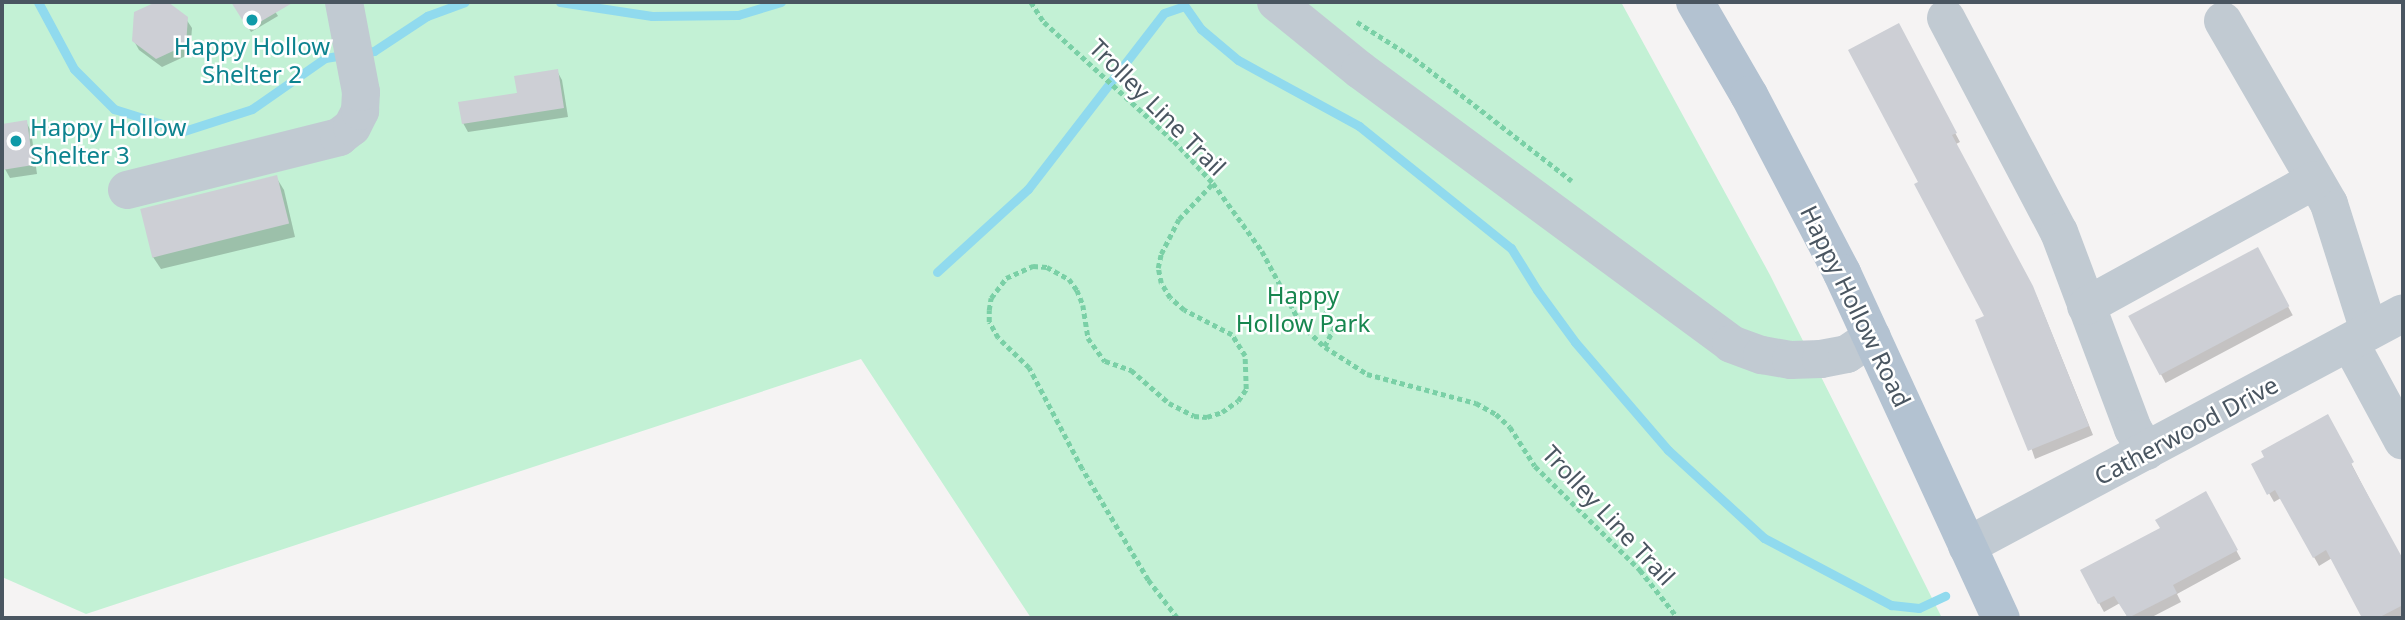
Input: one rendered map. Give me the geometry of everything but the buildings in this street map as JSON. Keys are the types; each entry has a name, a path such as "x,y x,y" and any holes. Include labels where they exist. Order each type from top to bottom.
{"main road":[{"name":"Happy Hollow Road","path":"1695,2 1755,106 1872,337 2001,618"}],"street":[{"path":"1276,2 1360,70 1731,344 1762,355 1791,360 1821,359 1847,354 1872,337"},
{"path":"127,190 339,137 352,127 360,111 358,73 347,18"},
{"path":"1946,18 2059,232 2133,429 2146,451"},
{"path":"2224,21 2329,204 2359,337 2403,442"},
{"path":"2086,306 2315,180"},
{"name":"Catherwood Drive","path":"1967,546 2403,313"}],"path":[{"name":"Trolley Line Trail","path":"1031,2 1044,22 1174,141 1213,183 1262,251 1301,324 1325,347 1367,374 1476,403 1496,414 1510,427 1535,466 1602,536 1640,570 1678,618"},
{"path":"1177,618 1148,580 1096,492 1029,368 998,338 989,322 989,310 991,298 1006,278 1033,266 1048,267 1069,279 1077,290 1083,305 1088,338 1105,361 1131,370 1169,403 1194,416 1206,417 1222,412 1238,401 1246,389 1245,356 1232,335 1184,310 1170,298 1161,283 1158,268 1161,254 1179,219 1213,183"},
{"path":"1323,312 1335,327 1325,347"}],"green space":[{"name":"Happy Hollow Park","path":"2,2 1621,2 1770,275 1942,618 1031,618 861,359 86,614 2,577"}],"waterway":[{"path":"38,2 74,69 114,109 184,131 252,109 325,58 344,55"},
{"path":"362,53 374,51 427,16 465,2"},
{"path":"560,2 652,16 738,15 781,2"},
{"path":"1182,2 1201,29 1238,60 1359,126 1511,248 1537,290 1575,342 1668,450 1764,538 1891,605 1919,608 1945,596"},
{"path":"937,272 1028,189 1164,13 1184,6"}],"place":[{"name":"Happy Hollow Shelter 2","path":"252,20"},
{"name":"Happy Hollow Shelter 3","path":"16,141"}]}
